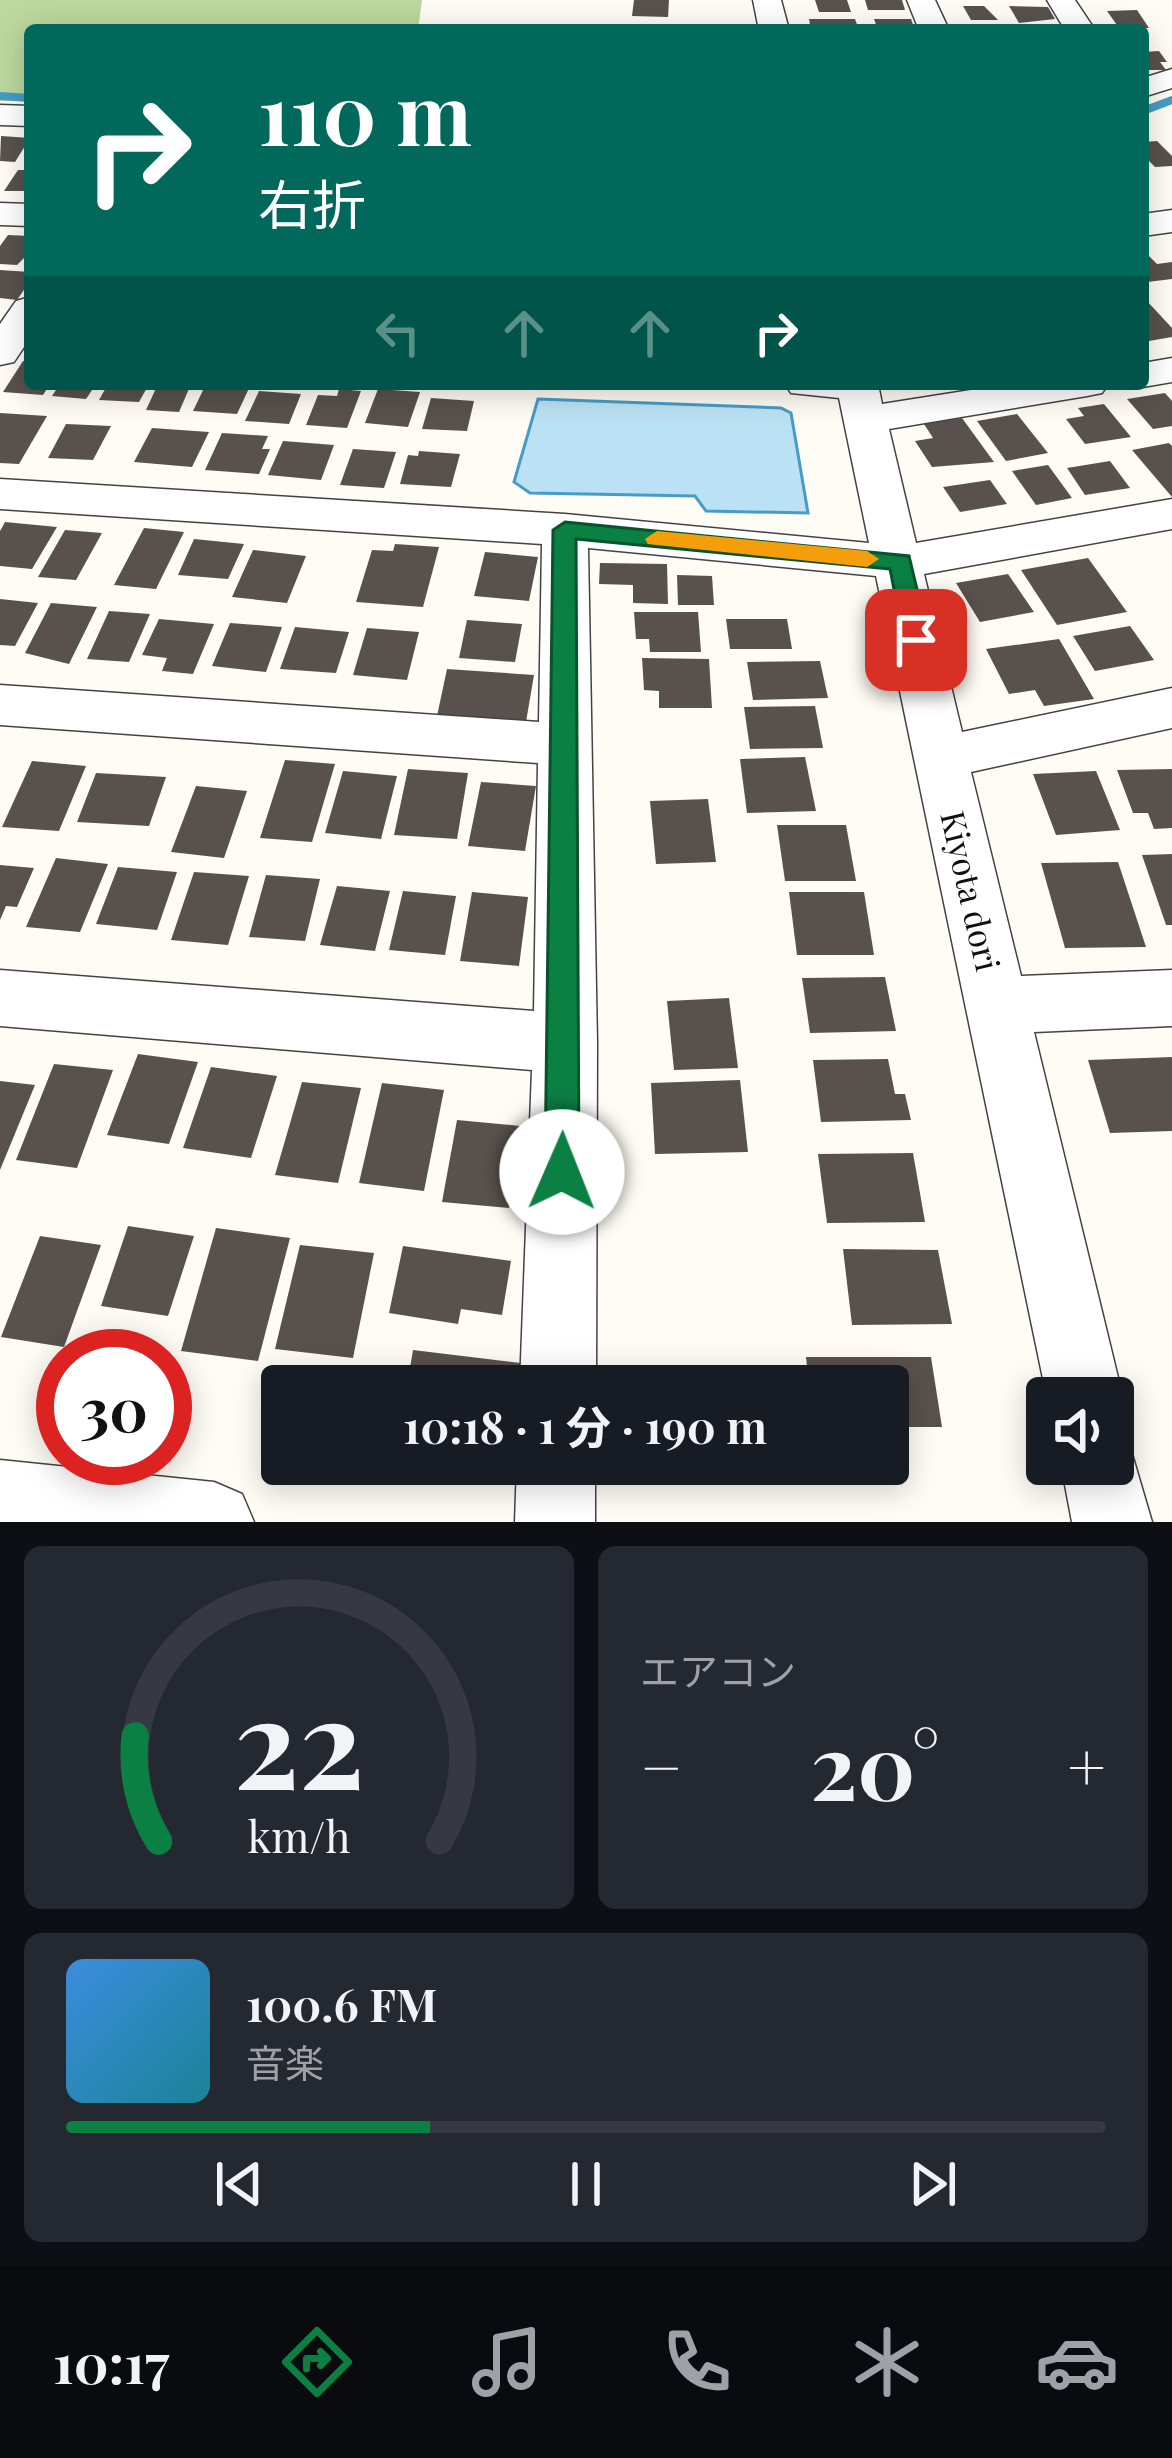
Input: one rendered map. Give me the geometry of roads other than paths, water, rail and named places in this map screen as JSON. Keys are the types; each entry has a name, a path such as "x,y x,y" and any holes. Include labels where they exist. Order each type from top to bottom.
{"street":[{"path":"847,394 943,390"},
{"name":"Kiyota dori","path":"847,394 901,562 940,758 1080,1377"},
{"path":"0,494 565,530 901,562 1172,514"},
{"path":"558,1365 565,1043 565,530"},
{"path":"0,706 563,744"},
{"path":"940,758 1172,709"},
{"path":"0,998 565,1043"},
{"path":"996,1005 1172,998"},
{"path":"555,1522 556,1485"},
{"path":"1104,1485 1112,1522"},
{"path":"0,1499 119,1517 214,1522"}],"water":[{"path":"538,399 781,408 791,413 808,513 706,511 695,496 530,493 514,482"}],"waterway":[{"path":"0,96 24,98"},
{"path":"1149,109 1172,100"}]}
